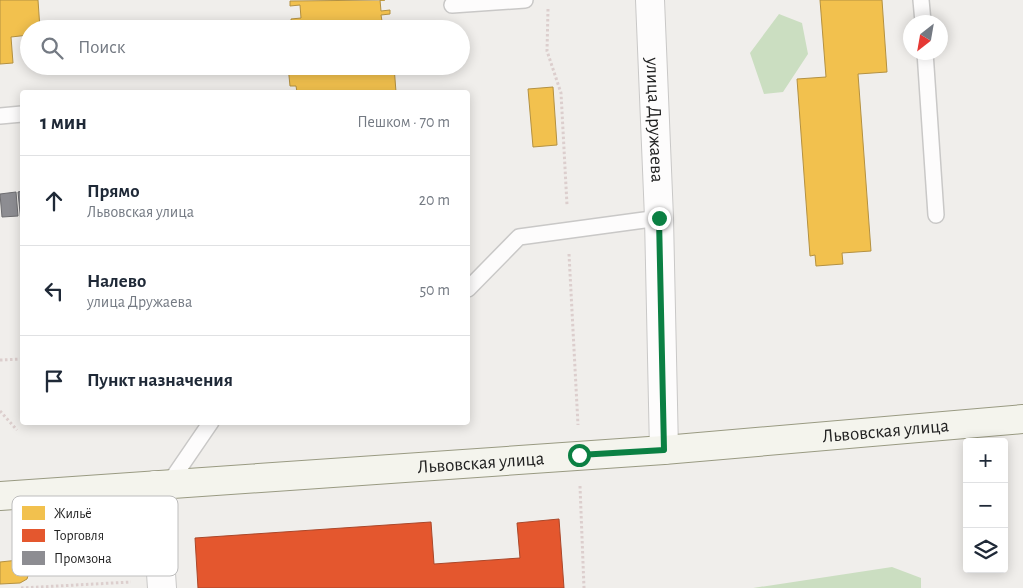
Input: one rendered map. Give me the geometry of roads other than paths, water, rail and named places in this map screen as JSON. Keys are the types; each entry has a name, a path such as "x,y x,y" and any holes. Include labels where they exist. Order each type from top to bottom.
{"main road":[{"name":"Львовская улица","path":"0,496 664,450 1023,419"}],"street":[{"name":"улица Дружаева","path":"650,0 659,218 664,450"},
{"path":"163,484 163,496"}],"lane":[{"path":"452,5 525,0"},
{"path":"921,0 922,15"},
{"path":"926,60 936,215"},
{"path":"0,116 20,114"},
{"path":"470,287 519,237 659,218"},
{"path":"163,484 209,425"}]}
